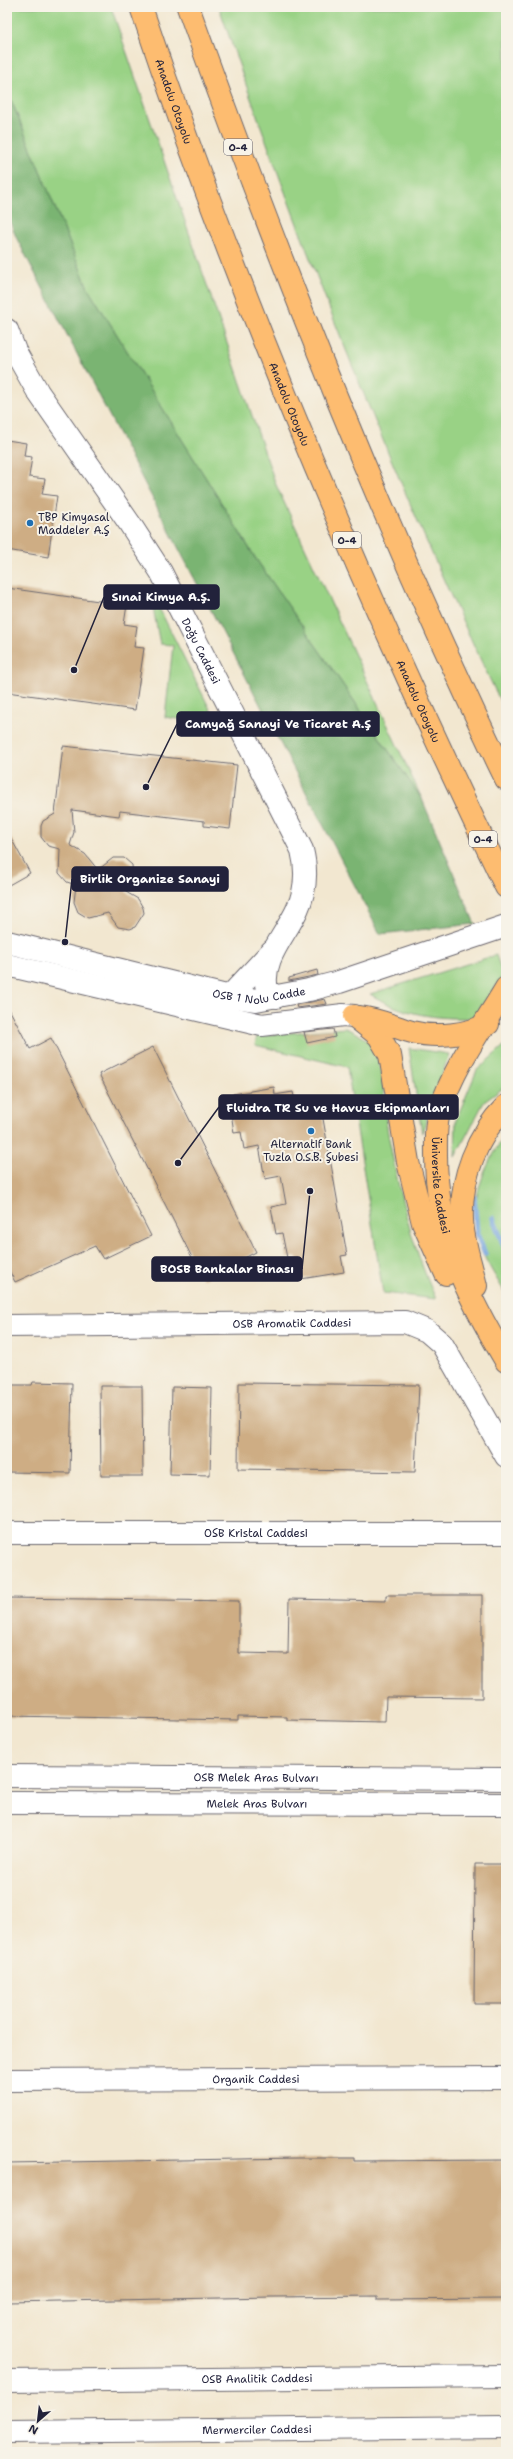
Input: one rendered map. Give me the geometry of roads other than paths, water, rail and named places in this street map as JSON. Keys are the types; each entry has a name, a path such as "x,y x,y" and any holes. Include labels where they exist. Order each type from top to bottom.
{"main road":[{"name":"Anadolu Otoyolu","path":"141,7 174,106 258,328 379,615 460,792 506,887"},
{"name":"O-4","path":"188,7 241,153 339,407 425,605 503,773"},
{"name":"Üniversite Caddesi","path":"506,988 452,1078 439,1112 436,1173 443,1223 451,1253 464,1286 506,1361"},
{"name":"OSB 1 Nolu Cadde","path":"354,1016 375,1018 414,1032 462,1033 482,1027 506,1015"},
{"path":"354,1016 379,1036 390,1055 408,1162 423,1222 443,1270 488,1331"},
{"path":"488,1331 467,1249 462,1221 462,1194 469,1168 479,1145 490,1126 506,1106"}],"street":[{"name":"Doğu Caddesi","path":"7,330 15,351 38,392 130,524 161,572 296,836 305,860 305,885 297,911 275,947 230,996"},
{"name":"OSB 1 Nolu Cadde","path":"7,942 230,996 256,1000 276,997 339,982 506,926"},
{"name":"Doğu Caddesi","path":"275,947 265,978 267,990 276,997"},
{"name":"OSB 1 Nolu Cadde","path":"7,965 234,1020 262,1025 343,1015 354,1016"},
{"path":"230,996 227,1007 234,1020"},
{"name":"OSB Aromatik Caddesi","path":"7,1326 405,1322 427,1331 442,1344 506,1456"},
{"name":"OSB Kristal Caddesi","path":"7,1533 506,1533"},
{"name":"OSB Melek Aras Bulvarı","path":"7,1776 506,1778"},
{"name":"Melek Aras Bulvarı","path":"7,1803 506,1804"},
{"name":"Organik Caddesi","path":"7,2080 506,2078"},
{"name":"OSB Analitik Caddesi","path":"7,2381 506,2376"},
{"name":"Mermerciler Caddesi","path":"7,2432 506,2427"}],"waterway":[{"path":"474,1197 477,1234 485,1254"},
{"path":"493,1218 506,1251"}],"place":[{"name":"TBP Kimyasal Maddeler A.Ş","path":"30,523"},
{"name":"Sınai Kimya A.Ş.","path":"74,670"},
{"name":"Camyağ Sanayi Ve Ticaret A.Ş","path":"146,787"},
{"name":"Birlik Organize Sanayi","path":"65,942"},
{"name":"Alternatif Bank Tuzla O.S.B. Şubesi","path":"311,1131"},
{"name":"Fluidra TR Su ve Havuz Ekipmanları","path":"178,1163"},
{"name":"BOSB Bankalar Binası","path":"310,1191"}]}
